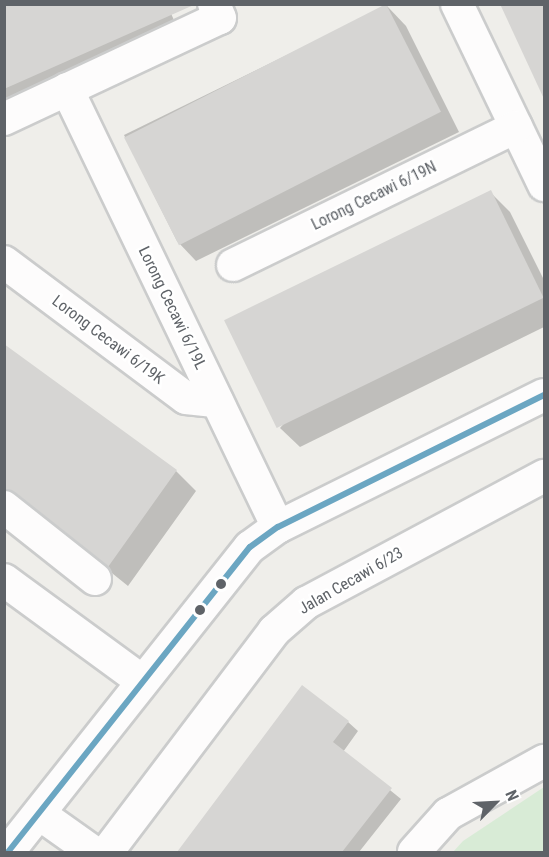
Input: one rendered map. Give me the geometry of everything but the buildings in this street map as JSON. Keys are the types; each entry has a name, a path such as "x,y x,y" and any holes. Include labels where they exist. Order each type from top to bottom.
{"street":[{"path":"4,119 220,18 214,4"},
{"path":"457,4 544,184"},
{"name":"Lorong Cecawi 6/19L","path":"67,89 278,527"},
{"name":"Lorong Cecawi 6/19N","path":"233,265 516,127"},
{"name":"Lorong Cecawi 6/19K","path":"4,262 186,398 217,401"},
{"path":"8,852 41,814 142,681 250,547 278,527 544,395"},
{"name":"Jalan Cecawi 6/23","path":"107,852 274,630 306,603 544,476"},
{"path":"4,507 95,579"},
{"path":"4,580 142,681"},
{"path":"414,852 448,814 544,761"},
{"path":"41,814 93,852"}],"green space":[{"path":"544,787 544,852 453,852 463,841"}],"transit line":[{"path":"8,852 250,547 278,527 544,395"}]}
